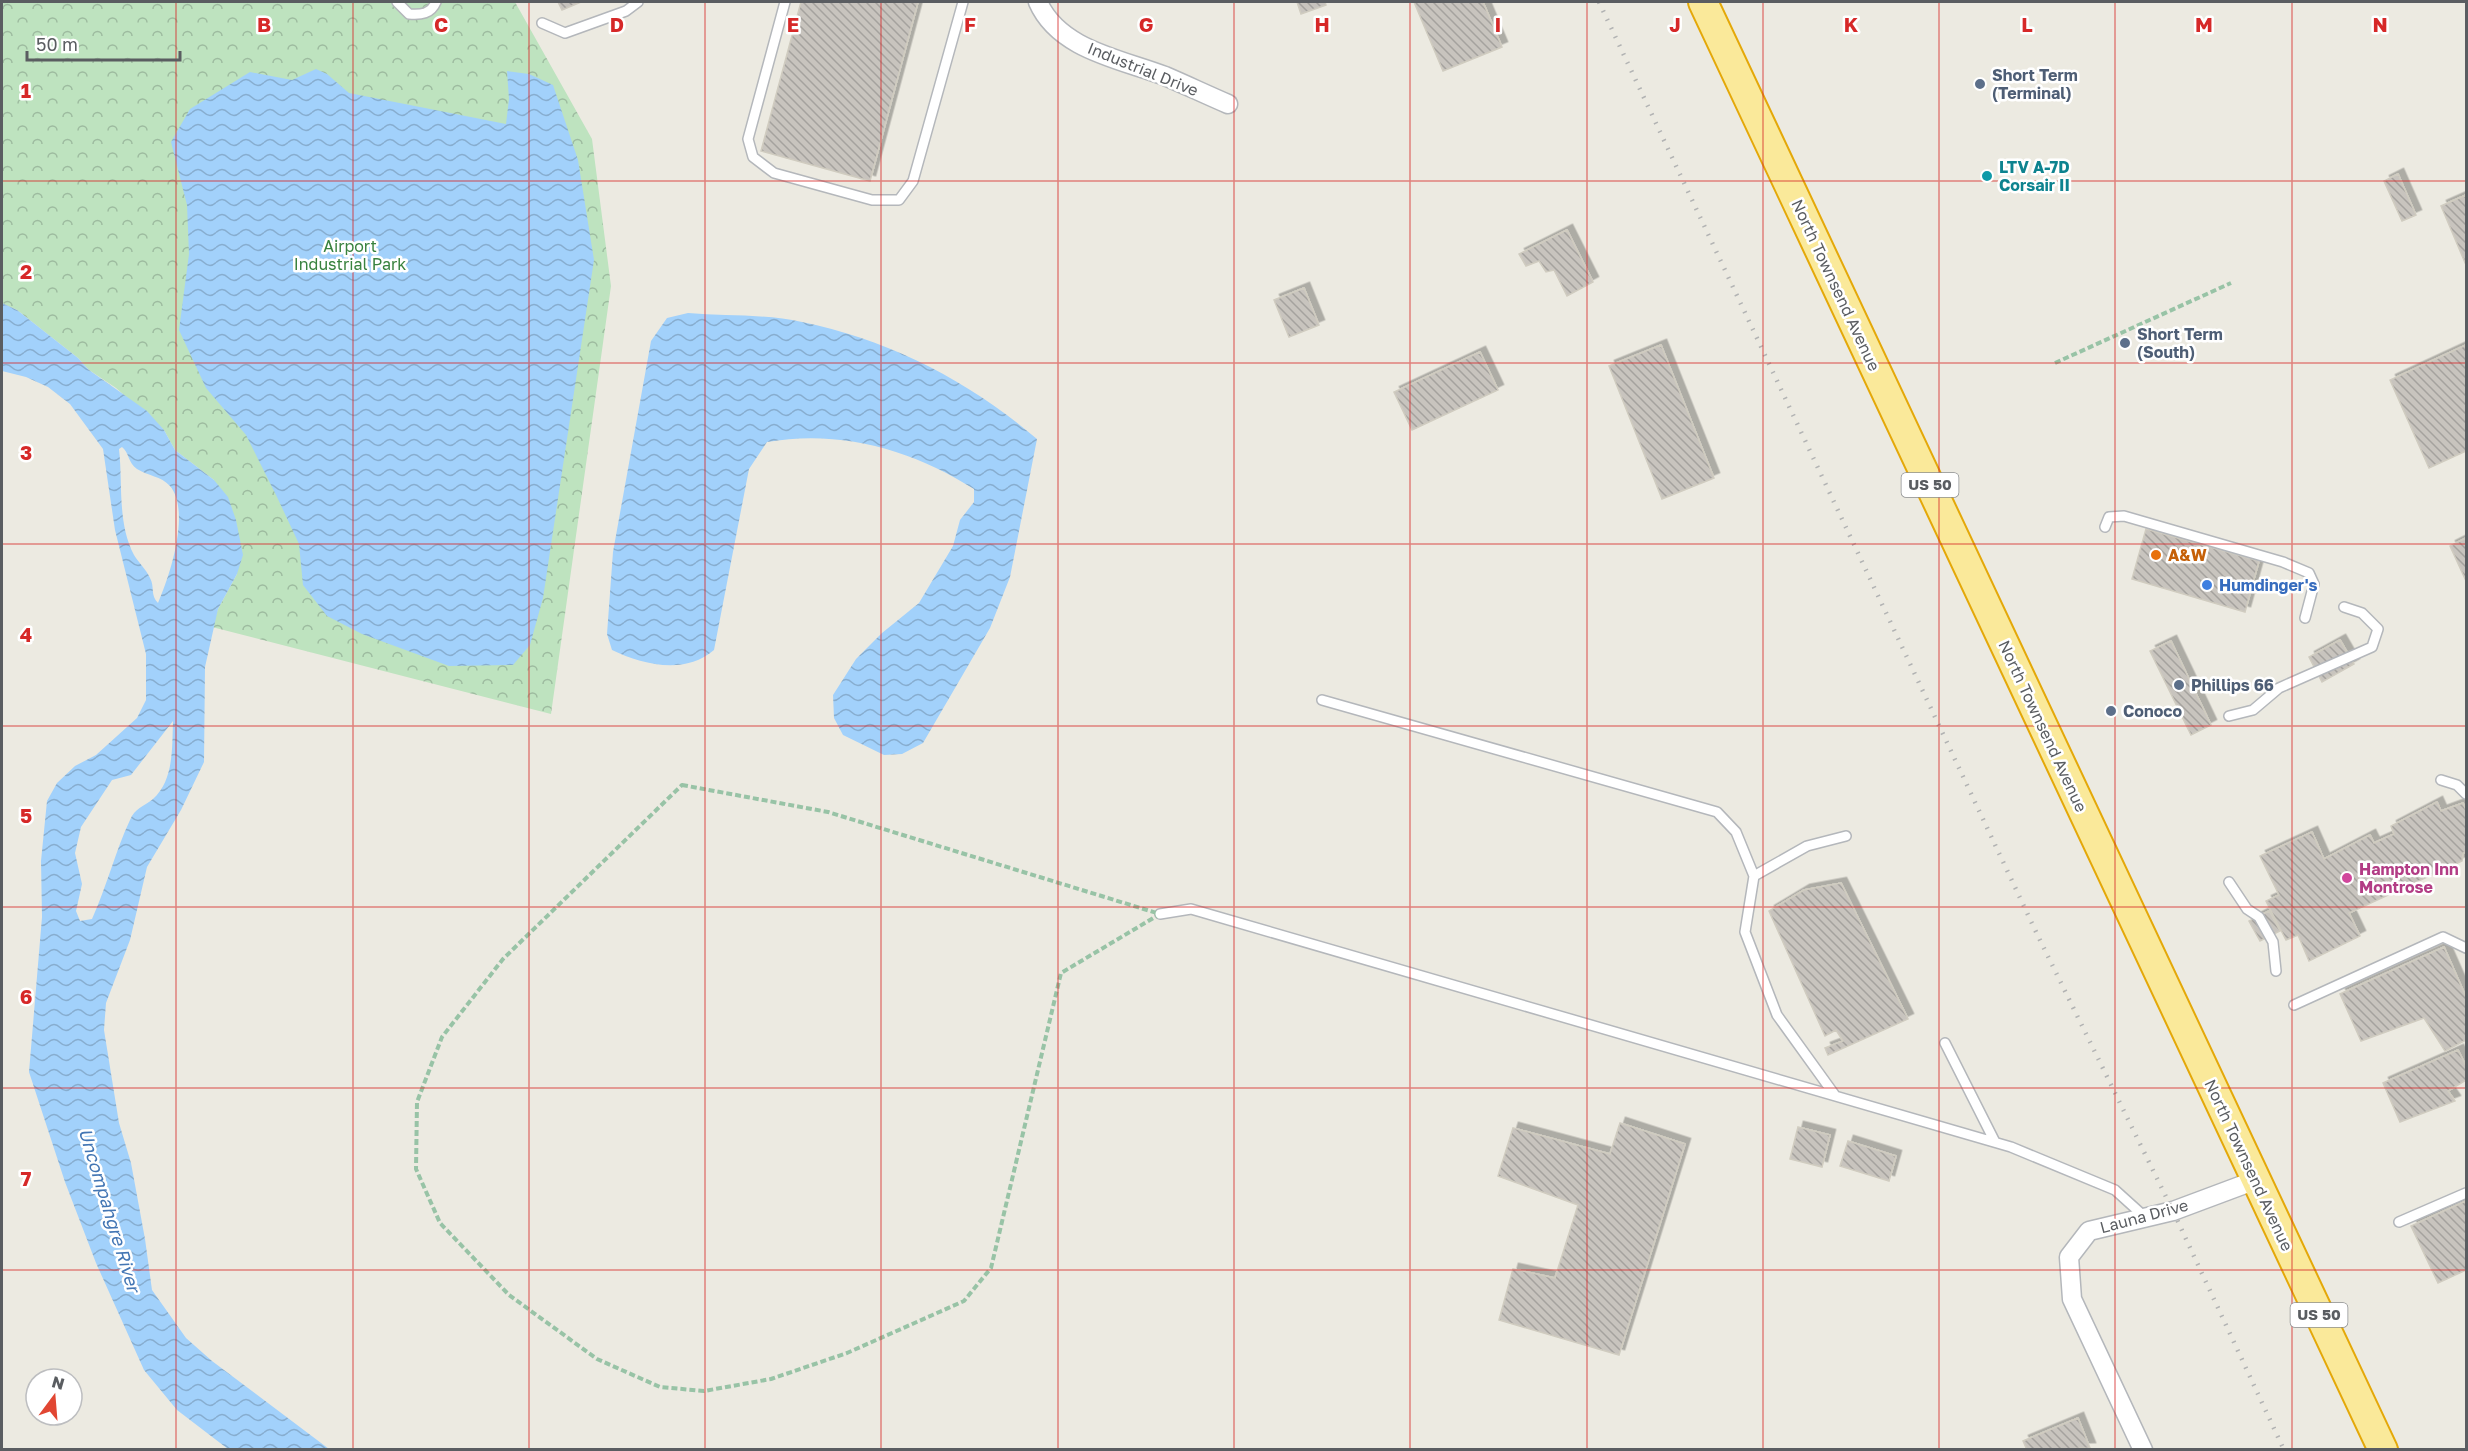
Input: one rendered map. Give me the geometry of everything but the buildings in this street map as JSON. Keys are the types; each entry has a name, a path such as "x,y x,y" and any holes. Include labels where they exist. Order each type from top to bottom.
{"highway":[{"name":"North Townsend Avenue","path":"1703,2 2383,1449"}],"street":[{"name":"Industrial Drive","path":"1038,2 1056,26 1096,53 1164,76 1228,104"},
{"name":"Launa Drive","path":"2143,1449 2072,1299 2069,1257 2089,1232 2146,1218 2256,1180"}],"lane":[{"path":"398,2 409,14 422,15 436,2"},
{"path":"542,23 565,33 626,11 638,2"},
{"path":"785,2 748,139 753,157 774,173 872,200 899,200 913,181 963,2"},
{"path":"2105,527 2109,517 2124,516 2283,562 2308,573 2314,584 2305,618"},
{"path":"2229,716 2253,710 2279,688 2372,648 2378,629 2362,613 2344,607"},
{"path":"1322,700 1717,812 1736,831 1754,876 1745,932 1777,1015 1834,1095"},
{"path":"2441,780 2457,785 2466,794"},
{"path":"1754,876 1807,846 1846,836"},
{"path":"2229,882 2247,909 2259,917 2273,942 2276,971"},
{"path":"1160,914 1191,909 1995,1142 2115,1190 2146,1218"},
{"path":"2295,1005 2444,937 2466,948"},
{"path":"1946,1043 1995,1142"},
{"path":"2399,1222 2466,1193"}],"path":[{"path":"2055,363 2231,283"},
{"path":"682,785 828,812 1160,914 1061,973 991,1268 964,1301 826,1361 771,1379 704,1391 660,1387 597,1359 509,1295 440,1223 416,1169 417,1102 442,1037 503,959 682,785"}],"green space":[{"name":"Airport Industrial Park","path":"2,2 515,2 592,139 611,286 551,714 212,627 218,609 237,574 214,480 175,450 164,430 116,388 89,370 78,358 17,310 2,303"}],"water":[{"path":"316,69 327,74 349,93 506,124 509,99 507,71 529,74 553,85 578,160 594,260 543,598 530,645 513,665 449,666 362,634 327,616 303,585 299,544 246,435 206,388 179,330 189,254 187,205 171,142 190,109 250,72 292,80"},
{"name":"Uncompahgre River","path":"2,303 17,310 78,358 89,370 147,411 164,430 175,450 214,480 228,497 236,520 243,555 237,574 218,609 205,667 204,762 181,810 147,867 130,940 106,1003 104,1030 119,1123 131,1163 152,1290 186,1338 212,1361 329,1449 228,1449 177,1410 144,1370 96,1263 65,1182 29,1072 42,917 41,861 47,801 57,783 75,766 96,755 137,718 146,700 146,654 115,530 103,449 70,404 48,387 26,377 2,371","holes":["122,447 134,467 159,478 170,486 176,497 179,527 173,561 158,603 154,597 150,578 134,555 125,530 119,449","173,721 170,763 165,783 153,799 132,816 92,919 80,921 76,911 82,884 75,853 81,827 112,780 131,775"]},
{"path":"688,313 788,319 866,340 897,352 956,381 1011,418 1037,439 1010,577 990,628 923,743 902,754 884,755 843,735 834,718 833,695 856,659 882,633 919,603 953,546 960,520 974,502 974,489 926,463 901,454 875,446 822,438 767,442 749,469 714,650 690,663 664,665 637,660 612,650 607,634 613,552 651,341 667,318"}],"railway":[{"path":"1599,2 2037,934 2173,1211 2284,1450"}],"place":[{"name":"Short Term (Terminal)","path":"1980,84"},
{"name":"LTV A-7D Corsair II","path":"1987,176"},
{"name":"Short Term (South)","path":"2125,343"},
{"name":"A&W","path":"2156,555"},
{"name":"Humdinger's","path":"2207,585"},
{"name":"Phillips 66","path":"2179,685"},
{"name":"Conoco","path":"2111,711"},
{"name":"Hampton Inn Montrose","path":"2347,878"}]}
